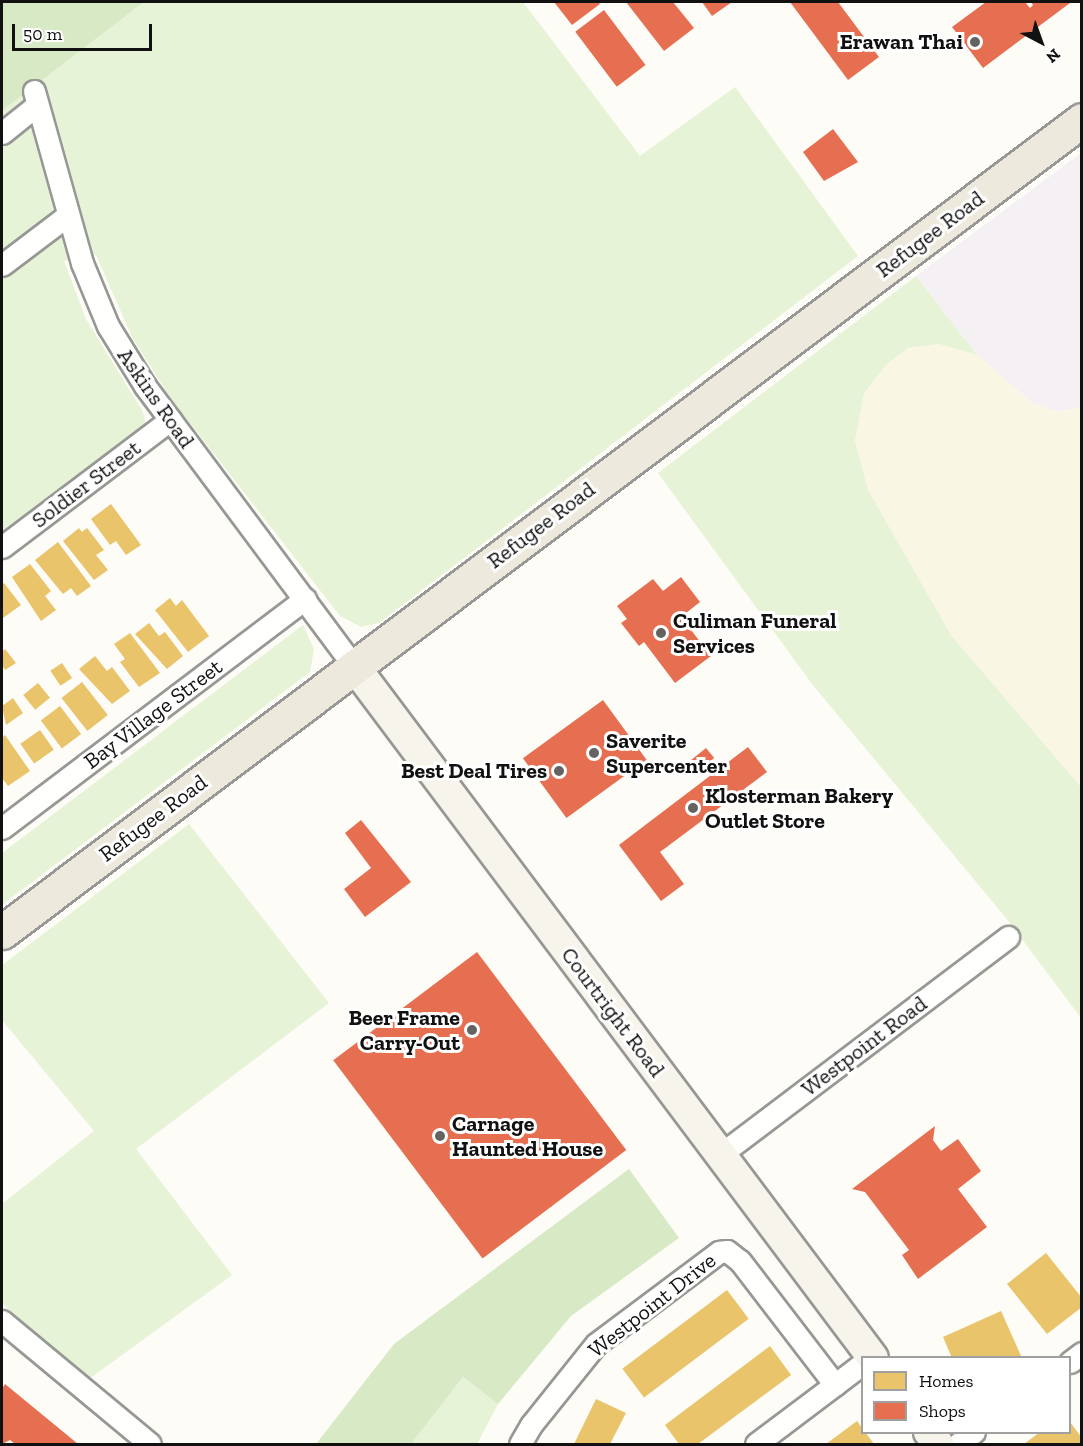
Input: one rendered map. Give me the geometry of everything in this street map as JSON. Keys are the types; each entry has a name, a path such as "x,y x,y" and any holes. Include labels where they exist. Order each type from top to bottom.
{"main road":[{"name":"Refugee Road","path":"2,932 1082,120"}],"street":[{"name":"Askins Road","path":"2,133 35,98 82,263 108,326 170,420 354,666"},
{"path":"2,265 68,215"},
{"name":"Soldier Street","path":"2,547 170,420"},
{"name":"Bay Village Street","path":"2,828 305,599"},
{"name":"Courtright Road","path":"354,666 721,1154 867,1356"},
{"name":"Westpoint Road","path":"721,1154 1008,937"},
{"name":"Westpoint Drive","path":"520,1444 531,1425 596,1344 719,1252 735,1254 835,1385"},
{"path":"2,1321 150,1444"},
{"path":"756,1444 861,1365"},
{"path":"958,1444 971,1434"}],"shaded area":[{"path":"1081,153 1081,407 1058,412 1032,403 977,355 916,276"},
{"path":"939,344 977,355 1032,403 1058,412 1081,407 1081,787 951,635 868,490 855,441 864,393 886,365 908,348"}],"green space":[{"path":"2,2 144,2 2,111"},
{"path":"144,2 523,2 640,156 735,87 858,256 379,623 361,627 340,616 169,396 132,337 96,255 64,261 86,319 143,412 146,426 2,534 2,111"},
{"path":"916,276 977,355 939,344 908,348 886,365 864,393 855,441 868,490 951,635 1081,787 1081,1018 1006,918 812,684 658,473"},
{"path":"303,625 314,649 310,672 2,905 2,853"},
{"path":"189,824 329,1003 136,1149 232,1275 89,1379 2,1303 2,1204 94,1131 2,1020 2,965"},
{"path":"629,1169 679,1238 571,1316 498,1404 463,1377 411,1444 316,1444 394,1344"},
{"path":"463,1377 498,1404 477,1444 411,1444"}],"building: Homes":[{"path":"111,504 141,545 126,555 116,541 110,545 91,519"},
{"path":"79,528 82,532 87,528 104,550 96,555 108,570 94,580 63,541"},
{"path":"58,542 91,586 77,596 71,588 63,594 35,560"},
{"path":"30,564 51,591 45,596 56,610 41,621 12,577"},
{"path":"4,583 21,605 3,618 2,585"},
{"path":"170,598 176,606 182,600 209,636 188,652 155,610"},
{"path":"149,623 159,636 165,632 183,656 167,669 135,634"},
{"path":"130,633 160,673 139,687 120,662 125,659 114,644"},
{"path":"5,649 16,663 5,670 2,665 2,652"},
{"path":"95,656 107,671 112,667 130,691 112,704 79,669"},
{"path":"62,663 72,678 60,686 50,671"},
{"path":"82,682 108,715 87,731 62,698"},
{"path":"38,683 50,698 35,710 23,695"},
{"path":"13,698 23,713 6,725 2,706"},
{"path":"60,706 81,734 62,748 41,720"},
{"path":"40,730 54,750 34,763 20,744"},
{"path":"5,735 30,771 8,786 2,778 2,738"},
{"path":"1046,1253 1082,1298 1082,1307 1047,1334 1007,1284"},
{"path":"727,1290 749,1319 644,1398 622,1369"},
{"path":"1001,1311 1021,1356 951,1356 943,1337"},
{"path":"770,1346 791,1375 698,1444 679,1444 665,1425"},
{"path":"596,1399 626,1413 610,1444 574,1444"},
{"path":"857,1421 861,1426 861,1434 867,1434 874,1444 826,1444"},
{"path":"1071,1423 1082,1438 1082,1444 1024,1444 1037,1434 1071,1434"}],"building: Shops":[{"path":"554,2 598,2 600,4 572,25"},
{"path":"626,2 673,2 694,28 664,51"},
{"path":"702,2 732,2 712,16"},
{"path":"790,2 838,2 879,57 848,80"},
{"path":"986,2 1025,2 1030,8 1033,5 1031,2 1070,3 983,68 952,27"},
{"path":"604,10 646,65 617,87 575,32"},
{"path":"833,129 858,162 824,181 803,152"},
{"name":"Culiman Funeral Services","path":"681,577 700,602 681,617 711,656 675,683 644,642 639,646 621,623 627,619 617,606 653,579 663,591"},
{"path":"603,700 646,760 566,818 523,758"},
{"name":"Klosterman Bakery Outlet Store","path":"748,747 767,772 660,852 684,884 661,901 619,845"},
{"path":"706,748 714,758 693,775 685,765"},
{"path":"361,820 411,882 365,917 344,889 371,868 345,833"},
{"path":"477,952 626,1150 482,1258 333,1060"},
{"path":"935,1126 933,1140 941,1151 958,1139 981,1171 958,1189 987,1227 918,1279 902,1255 909,1250 865,1192 852,1189"},
{"path":"5,1384 78,1444 15,1444 10,1440 2,1444 2,1389"}],"place":[{"name":"Erawan Thai","path":"975,42"},
{"name":"Culiman Funeral Services","path":"661,633"},
{"name":"Saverite Supercenter","path":"594,753"},
{"name":"Best Deal Tires","path":"559,771"},
{"name":"Klosterman Bakery Outlet Store","path":"693,808"},
{"name":"Beer Frame Carry-Out","path":"472,1030"},
{"name":"Carnage Haunted House","path":"440,1136"}]}
